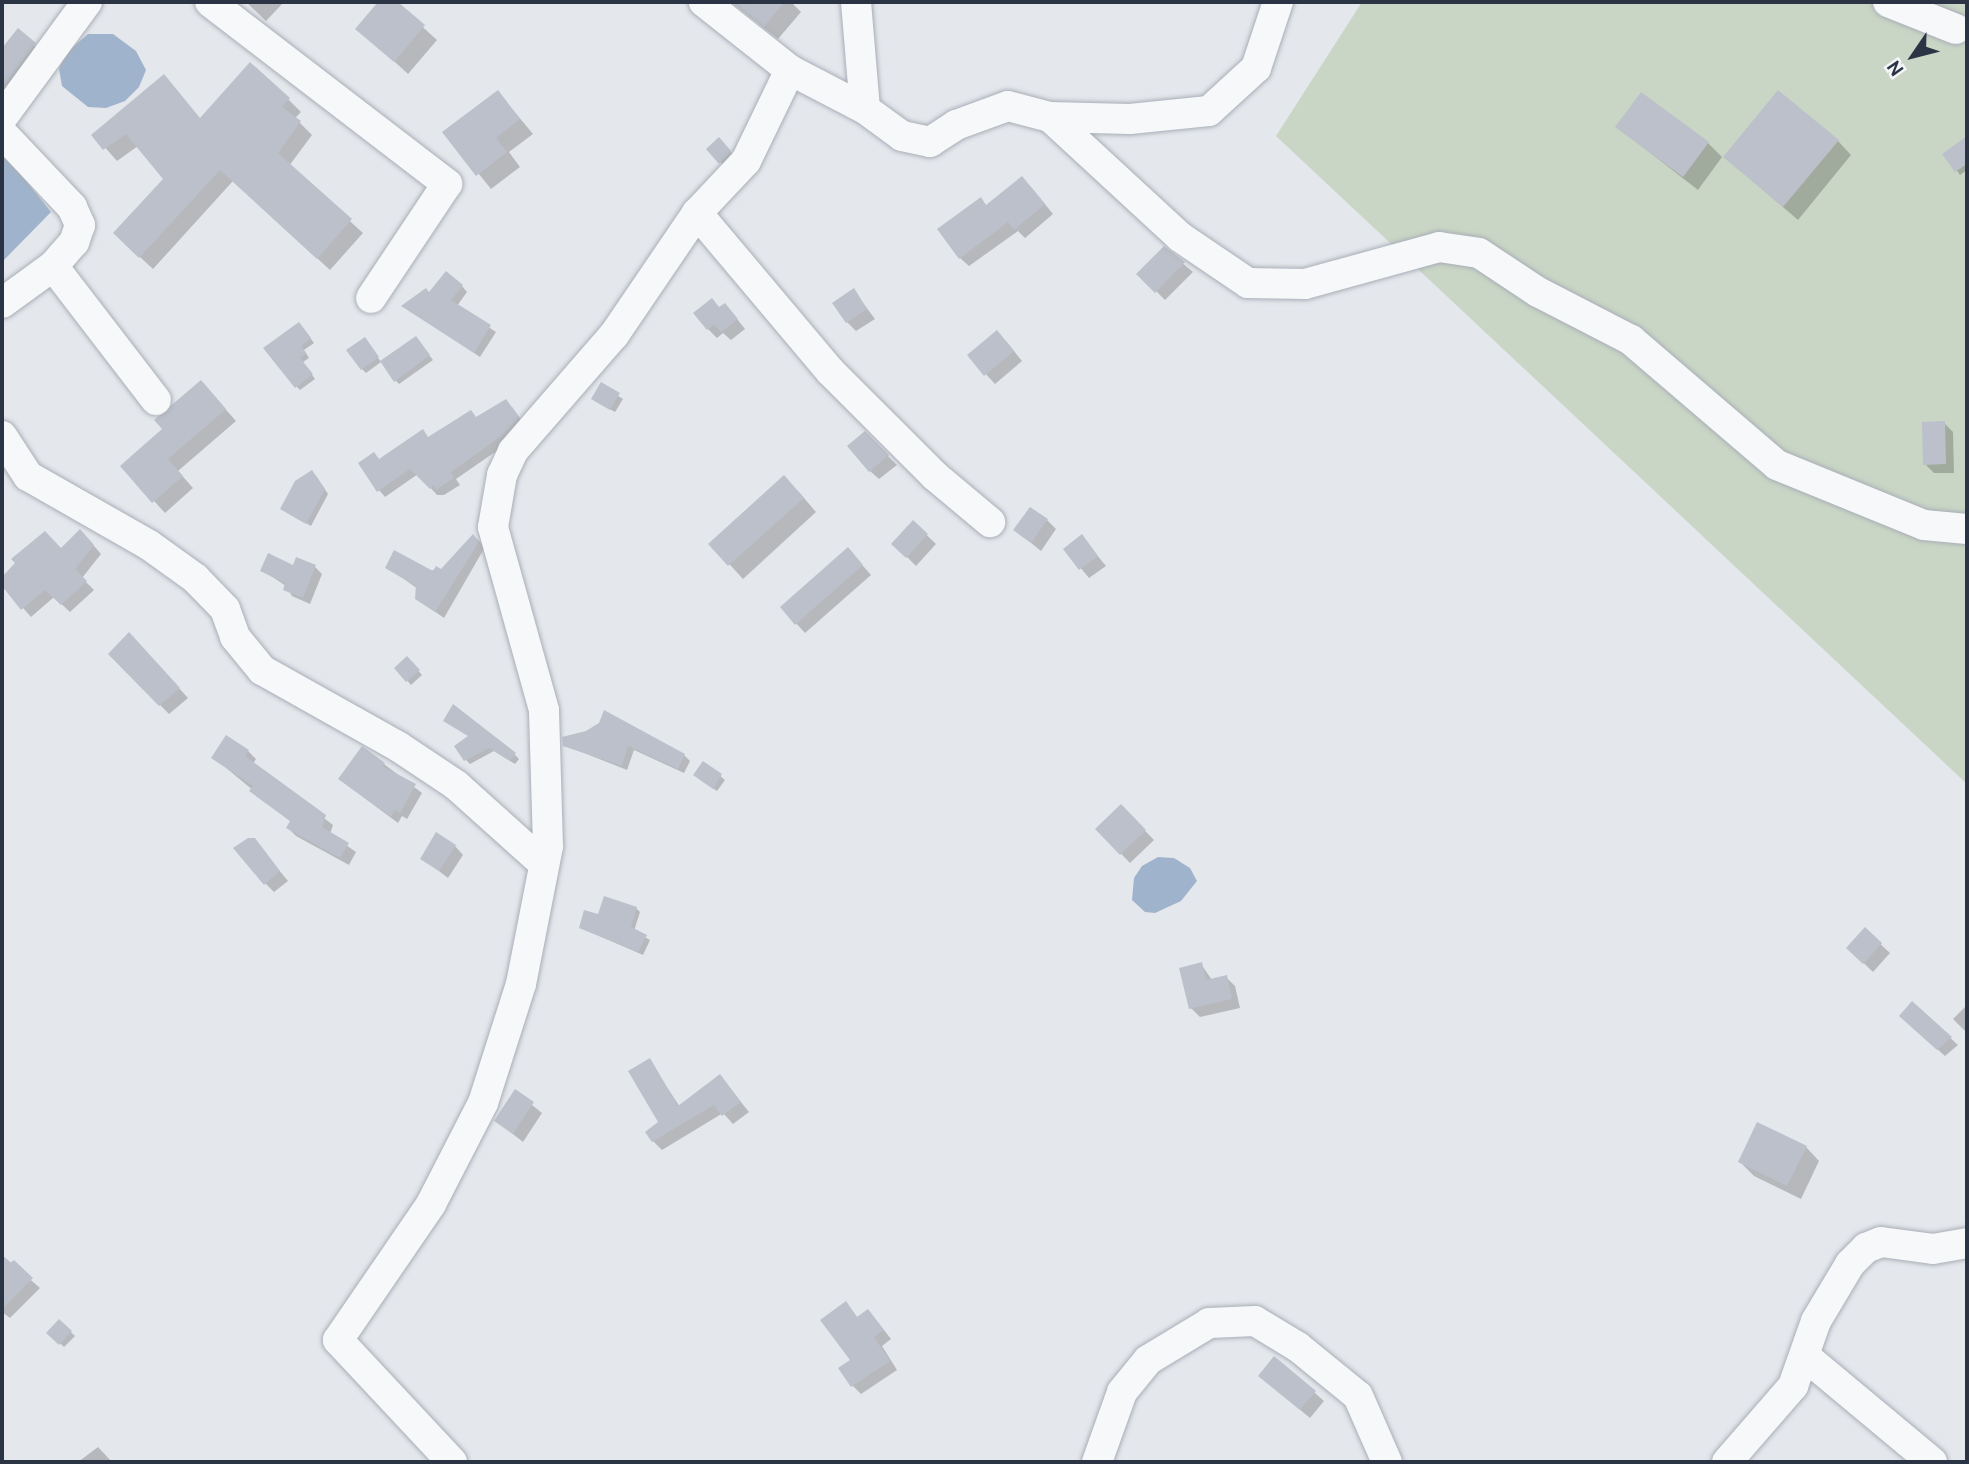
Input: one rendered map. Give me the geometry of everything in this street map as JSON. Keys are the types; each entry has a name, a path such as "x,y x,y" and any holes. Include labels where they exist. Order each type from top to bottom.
{"street":[{"path":"2,118 87,2"},
{"path":"210,2 447,184 371,298"},
{"path":"704,2 790,70 865,109 902,136 930,142 956,125 1008,106 1049,117 1130,119 1209,111 1256,68 1278,2"},
{"path":"856,2 865,109"},
{"path":"1888,2 1956,29"},
{"path":"452,1462 338,1340 431,1204 483,1104 521,984 544,864 544,710 494,527 495,497 513,451 614,335 697,213 746,162 790,70"},
{"path":"1049,117 1180,237 1248,283 1305,284 1439,247 1479,253 1538,292 1631,340 1777,465 1924,526 1967,529"},
{"path":"2,133 72,207 80,225 74,242 53,265 2,303"},
{"path":"697,213 830,371 919,460 990,522"},
{"path":"53,265 156,400"},
{"path":"2,436 28,477 149,545 195,578 225,609 235,636 261,670 399,747 456,785 544,864"},
{"path":"1727,1462 1793,1386 1807,1357 1816,1321 1850,1264 1866,1248 1881,1242 1933,1249 1967,1243"},
{"path":"1097,1462 1122,1392 1148,1360 1209,1323 1255,1321 1298,1347 1358,1395 1387,1462"},
{"path":"1807,1357 1932,1462"}],"green space":[{"path":"1362,2 1967,2 1967,784 1276,136"}],"water":[{"path":"88,34 113,34 136,51 146,70 139,87 125,101 106,108 88,107 62,86 59,69 66,53"},
{"path":"2,153 51,212 2,262"},
{"path":"1158,857 1174,858 1190,868 1197,881 1181,901 1155,913 1145,912 1132,900 1134,878 1142,866"}],"building":[{"path":"378,2 398,2 425,25 394,62 355,29"},
{"path":"732,2 784,2 764,27"},
{"path":"18,28 36,43 2,87 2,48"},
{"path":"250,62 290,98 282,107 301,121 278,153 352,219 317,259 220,170 139,258 113,233 163,179 126,134 103,150 91,135 164,74 200,118"},
{"path":"498,90 520,119 496,138 507,152 476,176 442,132"},
{"path":"1778,90 1839,140 1783,207 1723,157"},
{"path":"1641,92 1709,142 1683,177 1615,127"},
{"path":"1967,136 1967,164 1955,172 1942,154"},
{"path":"719,137 731,151 719,164 706,149"},
{"path":"1022,176 1045,204 1014,230 1008,222 959,259 937,229 981,197 986,205"},
{"path":"1164,246 1185,262 1155,293 1136,274"},
{"path":"446,271 463,285 451,300 491,325 474,353 401,306 426,288 429,292"},
{"path":"854,288 867,309 846,323 832,303"},
{"path":"712,298 719,307 725,303 738,319 721,332 714,324 707,330 693,313"},
{"path":"299,322 311,338 301,346 306,353 300,358 313,374 295,388 263,348"},
{"path":"997,330 1014,351 984,376 967,355"},
{"path":"416,336 430,355 394,382 380,361"},
{"path":"365,337 379,357 361,370 346,350"},
{"path":"201,380 226,409 168,459 183,476 152,503 120,466 162,429 154,420"},
{"path":"601,382 620,393 610,410 591,399"},
{"path":"506,399 519,417 504,434 451,472 454,478 436,490 434,485 430,489 410,469 377,492 358,463 374,452 379,459 423,429 428,437 471,410 476,417"},
{"path":"1945,421 1946,464 1923,465 1922,422"},
{"path":"865,431 889,455 869,472 847,446"},
{"path":"312,470 325,489 306,524 280,509 295,481"},
{"path":"784,475 804,498 728,566 708,544"},
{"path":"1030,507 1048,519 1031,543 1013,530"},
{"path":"913,520 928,534 906,558 891,544"},
{"path":"80,529 94,545 75,569 87,581 61,605 45,590 21,610 2,586 2,577 15,563 11,559 45,531 61,548"},
{"path":"473,534 479,542 435,612 415,599 416,586 385,568 394,550 433,571 436,566 441,569"},
{"path":"1082,534 1098,556 1079,570 1063,549"},
{"path":"848,547 863,565 795,625 780,607"},
{"path":"268,553 293,565 296,557 316,565 303,598 283,590 285,583 260,571"},
{"path":"129,632 180,688 159,706 108,654"},
{"path":"407,656 420,670 406,682 394,668"},
{"path":"453,704 516,753 510,761 489,748 464,761 454,746 468,736 443,721"},
{"path":"604,710 685,754 678,769 628,746 622,766 563,746 562,737 586,731 599,723"},
{"path":"226,735 249,750 245,756 326,815 322,827 349,843 340,858 286,828 290,821 249,791 253,786 211,758"},
{"path":"362,746 385,763 382,766 416,784 400,813 395,810 391,817 338,779"},
{"path":"703,761 722,774 713,789 693,775"},
{"path":"1121,804 1146,830 1120,855 1095,829"},
{"path":"436,832 456,845 439,871 420,859"},
{"path":"248,838 255,838 280,871 264,885 233,848"},
{"path":"604,896 637,907 631,927 647,935 638,952 579,928 584,910 598,914"},
{"path":"1865,927 1882,943 1863,964 1846,948"},
{"path":"1202,962 1206,980 1227,975 1232,999 1189,1009 1179,968"},
{"path":"1912,1001 1952,1037 1937,1050 1899,1016"},
{"path":"650,1058 678,1106 720,1074 741,1102 722,1116 714,1105 652,1142 645,1132 658,1122 628,1071"},
{"path":"515,1089 534,1102 513,1134 494,1121"},
{"path":"1757,1122 1807,1146 1787,1186 1738,1162"},
{"path":"2,1255 10,1263 14,1260 33,1278 2,1309"},
{"path":"846,1301 857,1317 868,1309 884,1330 874,1337 890,1361 851,1387 838,1368 850,1360 820,1320"},
{"path":"59,1319 72,1331 59,1345 46,1333"},
{"path":"1274,1356 1316,1391 1300,1410 1258,1376"}]}
